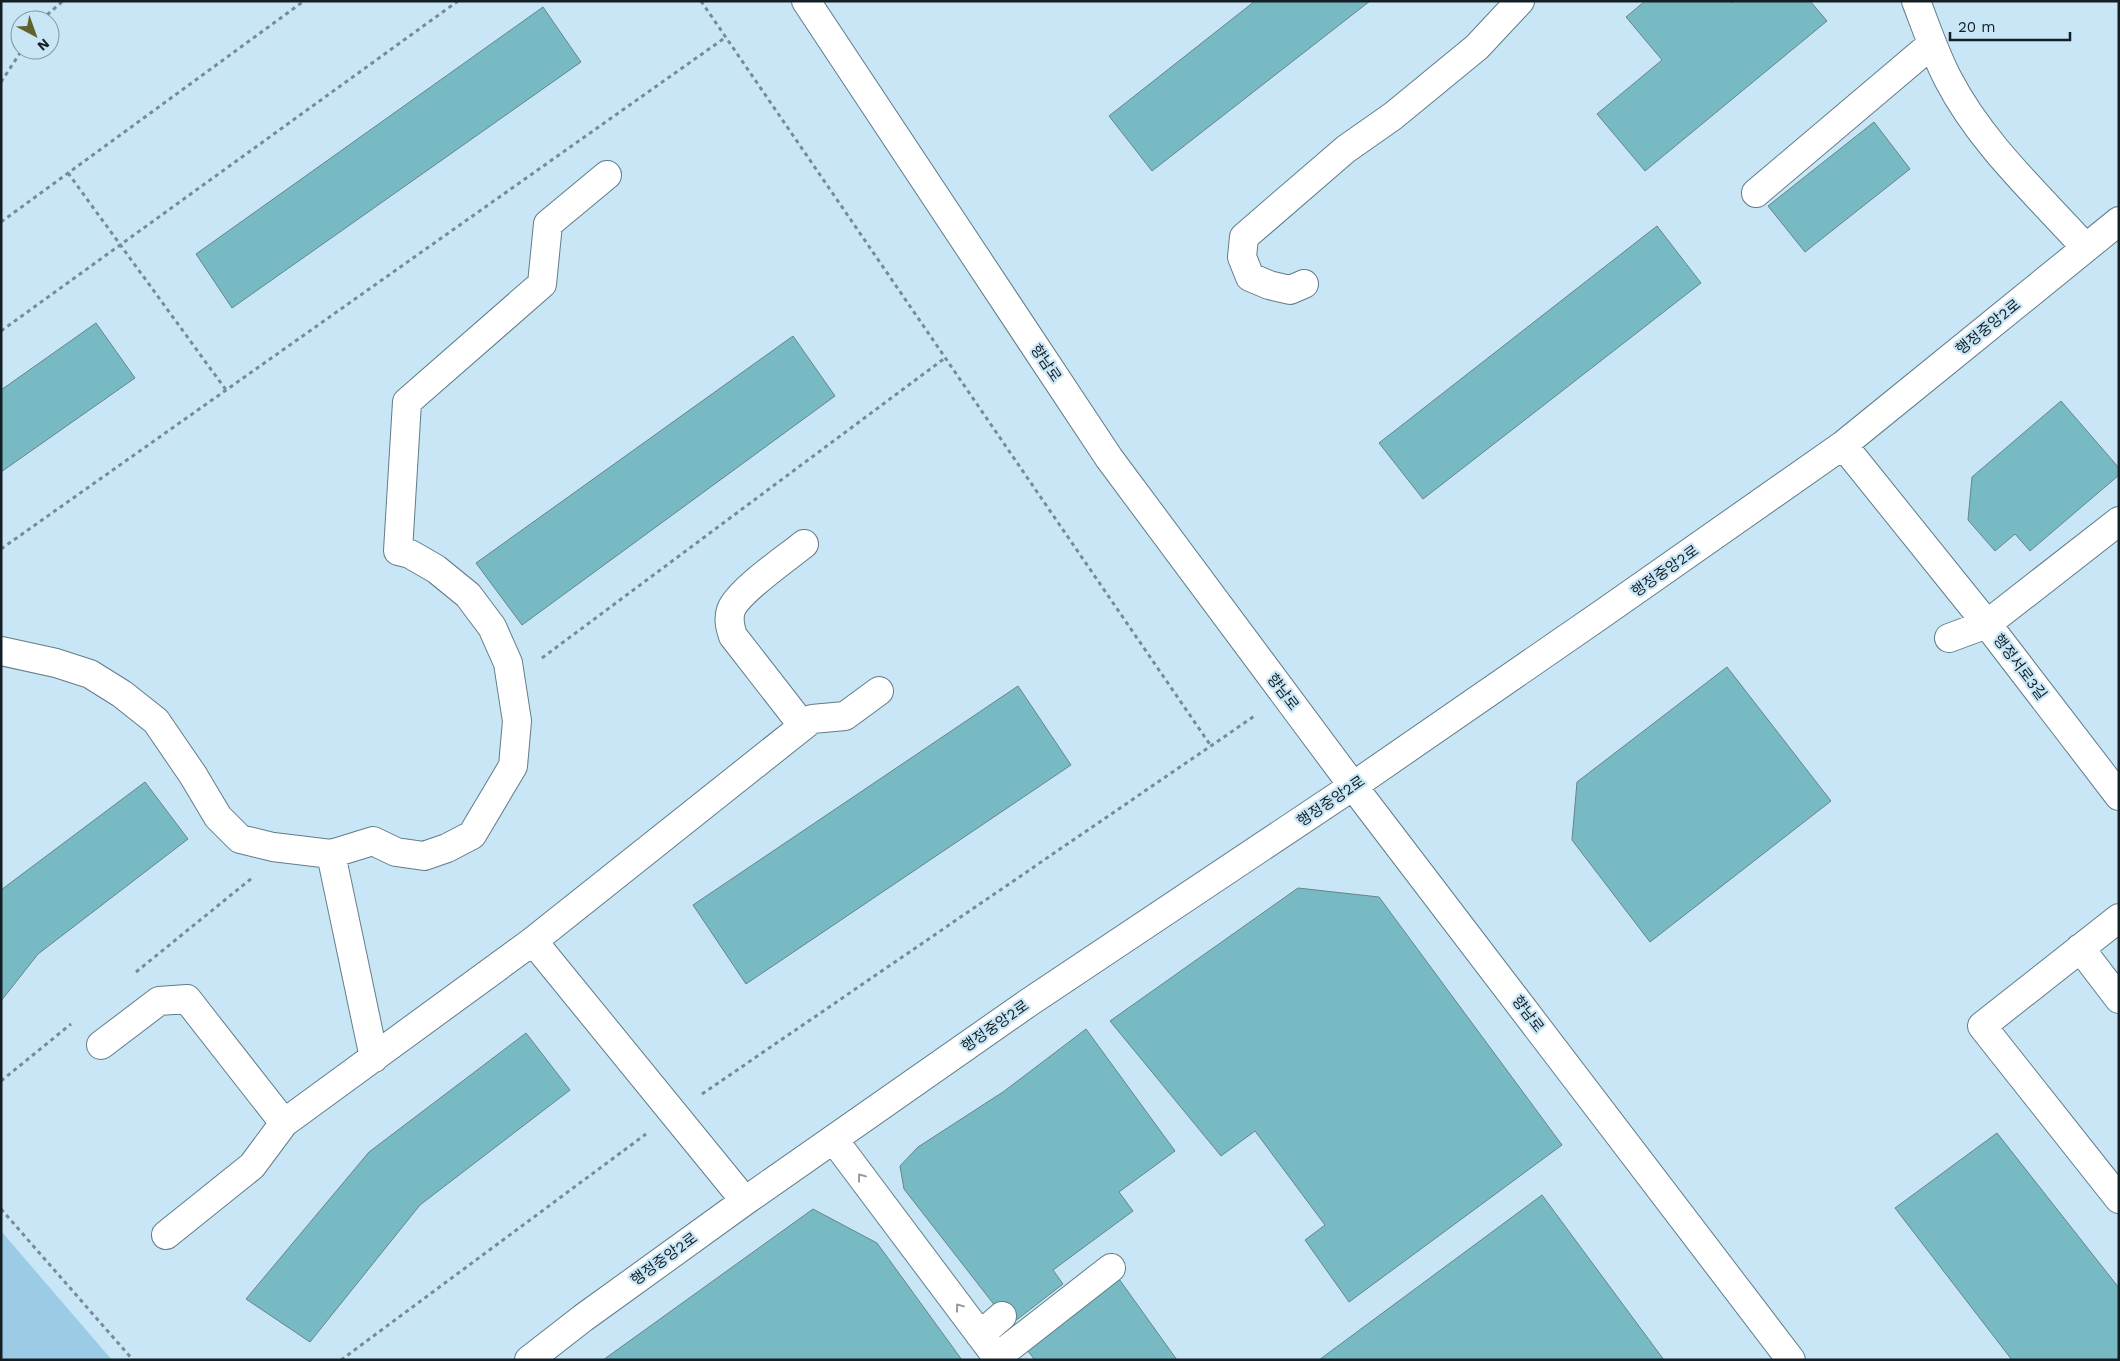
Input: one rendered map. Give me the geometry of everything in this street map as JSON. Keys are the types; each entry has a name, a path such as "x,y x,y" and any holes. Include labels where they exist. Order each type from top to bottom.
{"street":[{"name":"향남로","path":"806,1 1110,458 1354,786 1791,1360"},
{"path":"1304,284 1290,290 1269,285 1250,277 1242,257 1244,237 1346,149 1394,116 1477,47 1520,1"},
{"path":"1916,1 1948,80 1996,150 2085,247"},
{"path":"1756,193 1932,44"},
{"path":"1,651 56,663 90,674 122,694 156,721 189,768 218,817 240,839 273,848 331,854 373,841 396,852 424,856 447,848 472,835 513,766 517,721 511,681 508,663 492,627 468,595 436,569 410,554 398,551 407,402 542,284 548,224 607,175"},
{"name":"행정중앙2로","path":"529,1360 583,1318 745,1201 1036,997 1354,786 1843,445 2119,221"},
{"path":"1843,445 1987,624 1949,638"},
{"name":"행정서로3길","path":"2119,521 1987,624 2119,796"},
{"path":"803,726 733,636 729,622 732,608 742,594 804,544"},
{"path":"166,1235 252,1166 284,1123 534,941 812,719 845,716 880,692"},
{"path":"331,854 374,1058"},
{"path":"2119,918 1982,1026 2119,1199"},
{"path":"534,941 745,1201"},
{"path":"2080,948 2119,998"},
{"path":"101,1045 159,1001 187,999 284,1123"},
{"path":"834,1140 998,1359 1111,1268"},
{"path":"980,1335 1002,1316"}],"path":[{"path":"53,10 63,1"},
{"path":"1,222 304,1"},
{"path":"1,331 458,1"},
{"path":"701,1 1211,746"},
{"path":"1,549 726,37"},
{"path":"1,82 15,60"},
{"path":"68,173 226,390"},
{"path":"511,681 945,358"},
{"path":"341,1360 674,1113 1285,694"},
{"path":"133,974 288,849"},
{"path":"1,1080 79,1018"},
{"path":"1,1209 133,1360"}],"shaded area":[{"path":"1,1231 112,1360 1,1360"}],"building":[{"path":"1255,1 1370,1 1152,171 1109,116"},
{"path":"1645,1 1730,1 1732,3 1734,1 1810,1 1827,21 1645,171 1597,114 1662,60 1626,17"},
{"path":"543,7 581,62 232,308 196,254"},
{"path":"1874,122 1910,169 1805,252 1768,206"},
{"path":"1657,226 1701,283 1423,499 1379,443"},
{"path":"96,323 135,378 1,472 1,390"},
{"path":"793,336 835,396 522,625 476,563"},
{"path":"2061,401 2119,468 2119,475 2030,551 2015,534 1995,551 1968,520 1972,477"},
{"path":"1727,667 1831,801 1650,942 1572,840 1577,782"},
{"path":"1018,686 1071,765 746,984 693,905"},
{"path":"145,782 188,839 38,954 1,1001 1,890"},
{"path":"1298,888 1379,897 1562,1145 1349,1302 1305,1240 1325,1225 1255,1131 1221,1156 1110,1021"},
{"path":"1086,1029 1175,1151 1119,1192 1133,1211 1053,1270 1063,1284 1010,1325 904,1189 900,1166 918,1147 1003,1092"},
{"path":"526,1033 570,1090 420,1205 310,1342 246,1299 369,1152"},
{"path":"1997,1133 2119,1288 2119,1360 2012,1360 1895,1208"},
{"path":"1542,1195 1664,1360 1319,1360"},
{"path":"813,1209 877,1243 962,1360 603,1360"},
{"path":"1119,1279 1177,1360 1035,1360 1027,1350"}]}
